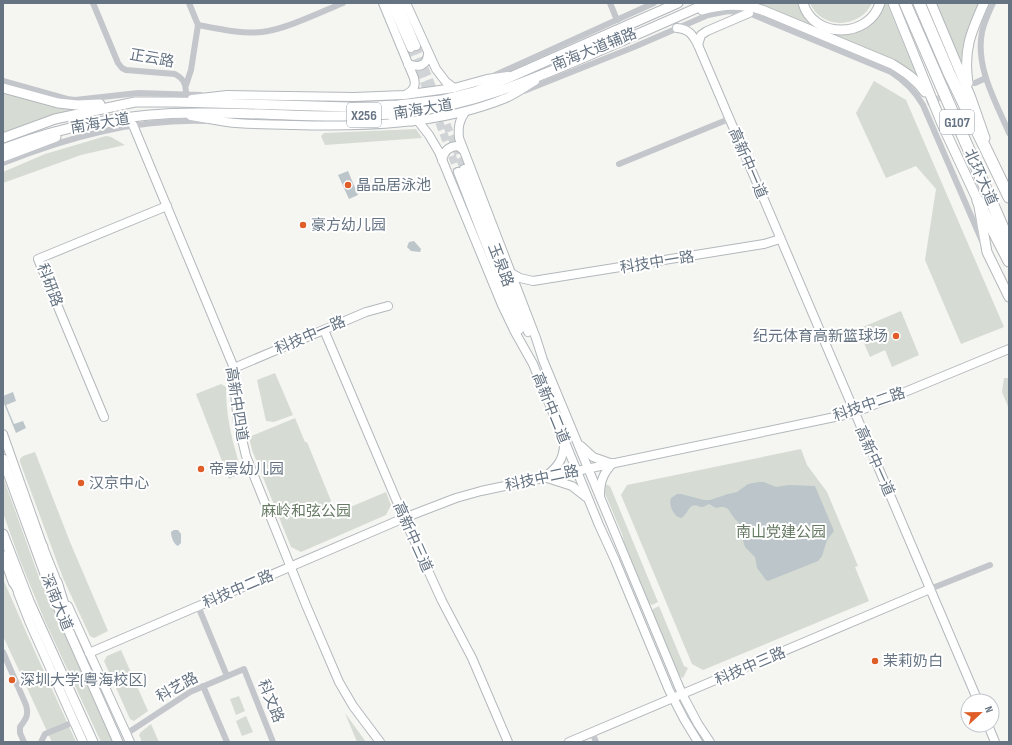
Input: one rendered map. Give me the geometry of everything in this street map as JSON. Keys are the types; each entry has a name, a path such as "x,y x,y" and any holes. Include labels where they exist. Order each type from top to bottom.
{"highway":[{"name":"北环大道","path":"905,3 1009,242"},
{"name":"北环大道","path":"919,3 949,73 1009,197"},
{"path":"978,201 1009,261"}],"main road":[{"path":"383,3 414,78 415,86 411,91 404,95"},
{"path":"391,3 413,47 398,3"},
{"path":"406,3 428,54 442,78 454,88"},
{"name":"南海大道","path":"3,138 33,126 78,113 136,102 349,107 398,105 435,101 477,91 520,74 677,3"},
{"name":"南海大道","path":"3,149 44,134 84,124 152,115 195,113 348,115 387,114 424,110 461,103 500,91 545,74 708,3"},
{"path":"803,3 807,12 817,22 832,28 847,30 854,29 867,23 876,12 880,3"},
{"path":"892,3 942,124 978,201 988,252 1009,297"},
{"path":"931,3 971,98 994,164"},
{"path":"971,98 966,65 968,45 976,20 984,3"},
{"path":"670,20 708,8 724,5 748,6 762,10 892,64 902,70 922,87 942,124"},
{"path":"698,45 701,35 707,31 749,14"},
{"name":"高新中一道","path":"677,28 689,31 698,45 975,693"},
{"path":"408,64 416,66 424,64 428,54"},
{"path":"175,102 226,95 404,95 454,88 487,79 520,74"},
{"path":"178,114 228,122 345,125 415,121 465,112 508,97 545,74"},
{"path":"3,88 58,103 78,105 136,102"},
{"name":"高新中二道","path":"465,112 460,118 458,125 459,138 511,272 543,360 682,694 698,724 710,742"},
{"path":"387,114 415,121"},
{"path":"3,157 67,134 152,115"},
{"name":"高新中二道","path":"415,121 435,144 502,305 533,364 589,502 673,698 698,742"},
{"name":"高新中四道","path":"133,125 234,368 236,378 235,393 238,422 246,456 344,692 363,721 380,742"},
{"path":"442,160 444,154 450,147 458,146 464,150"},
{"name":"玉泉路","path":"533,364 461,170 513,298 529,335 543,360"},
{"name":"科研路","path":"104,417 38,259 167,206"},
{"name":"科技中一路","path":"511,272 520,278 533,281 764,244 780,240"},
{"path":"520,296 525,287 533,281"},
{"name":"科技中一路","path":"234,368 366,312 388,306"},
{"name":"高新中三道","path":"324,330 404,518 442,601 472,658 508,742"},
{"name":"科技中二路","path":"89,653 404,518 466,495 854,413 1009,349"},
{"path":"3,434 57,582 130,742"},
{"path":"544,478 552,472 559,463 565,442 577,441 593,457 613,463 605,471 603,476 600,497"},
{"name":"深南大道","path":"3,460 52,593 118,742"},
{"path":"544,478 572,486 581,492 589,502"},
{"path":"22,513 43,547"},
{"name":"深南大道","path":"3,534 29,601 93,742"},
{"path":"3,555 29,621 83,742"},
{"path":"12,578 57,665"},
{"path":"57,582 82,662"},
{"name":"科技中三路","path":"570,742 930,589"}],"street":[{"name":"正云路","path":"93,3 118,63 122,68 132,71 175,74 186,84 186,95"},
{"path":"186,84 191,70 198,25 189,3"},
{"path":"198,25 242,32 264,32 287,25 342,3"},
{"path":"610,3 617,20"},
{"name":"南海大道辅路","path":"487,79 654,3"},
{"path":"993,3 985,22 980,43 982,66 1009,133"},
{"name":"南海大道辅路","path":"508,97 689,23 702,16 728,11 749,14 891,72 907,84 925,104 988,252"},
{"path":"975,83 986,78"},
{"path":"3,81 75,100 138,93 226,95"},
{"path":"619,164 729,119"},
{"path":"3,163 60,142 89,134 133,125 177,121 228,122"},
{"path":"930,589 990,565"},
{"path":"198,606 227,676"},
{"path":"3,652 28,713 26,719 20,727 24,742"},
{"name":"科艺路","path":"126,734 190,692 244,669"},
{"name":"科文路","path":"244,669 273,742"},
{"path":"203,686 227,742"},
{"path":"41,742 45,734 74,722"},
{"path":"592,732 596,742"}],"green space":[{"path":"759,3 797,3 805,17 816,27 860,30 873,23 878,18 884,3 887,3 919,79 889,59"},
{"path":"810,3 872,3 866,12 859,18 850,22 841,23 831,22 823,18 815,12"},
{"path":"934,3 979,3 966,34 961,68"},
{"path":"874,81 906,100 1004,327 961,344 925,260 936,189 916,166 886,178 856,113"},
{"path":"3,91 90,107 37,120 3,133"},
{"path":"416,129 422,138 325,145 321,136 324,133"},
{"path":"106,136 111,137 125,145 81,155 3,183 3,172 45,154"},
{"name":"纪元体育高新篮球场","path":"901,311 919,355 892,367 885,350 870,357 858,329"},
{"path":"275,373 293,415 274,422 266,421 257,380"},
{"path":"1004,378 1009,378 1009,409 1002,392"},
{"path":"221,384 226,387 230,425 239,463 233,465 237,475 229,479 196,394"},
{"name":"麻岭和弦公园","path":"295,418 305,442 307,442 336,513 386,492 391,505 386,515 301,552 291,547 252,450 249,437"},
{"name":"南山党建公园","path":"801,449 807,465 827,492 858,566 855,567 869,601 703,670 692,664 621,495 627,485"},
{"path":"35,452 70,542 108,631 94,638 90,636 63,578 20,462 20,459 23,456"},
{"path":"3,477 40,580 114,742 101,742 44,619 19,558 3,513"},
{"path":"605,484 610,486 658,602 652,605 648,603 627,553 622,534 604,491"},
{"path":"3,579 76,742 52,742 3,636"},
{"path":"659,606 684,666 688,668 683,678 679,676 652,612 653,609"},
{"path":"121,650 148,711 134,721 130,719 104,661 107,656"},
{"path":"239,696 245,711 236,715 230,699"},
{"path":"345,713 366,742 357,742"},
{"path":"246,716 253,732 242,736 236,721"},
{"path":"151,724 159,742 142,742 139,735"}],"shaded area":[{"name":"晶品居泳池","path":"348,171 358,195 349,199 338,175"},
{"path":"414,241 421,249 420,252 411,251 407,247 409,242"},
{"path":"13,392 16,401 6,405 14,424 23,421 26,428 16,433 3,401 3,396"},
{"path":"764,482 776,487 789,485 815,486 834,531 827,540 822,556 818,561 768,581 757,568 755,557 745,547 743,541 743,527 726,508 716,508 709,504 702,507 694,505 690,507 681,518 674,513 670,504 671,498 677,494 710,500 737,492 748,484"},
{"path":"178,530 181,534 181,543 178,546 174,542 171,532"}],"tunnel":[{"path":"416,46 464,169"},
{"path":"411,48 430,98"},
{"path":"927,103 959,90"},
{"path":"435,111 458,172"}],"place":[{"name":"晶品居泳池","path":"348,185"},
{"name":"豪方幼儿园","path":"303,225"},
{"name":"纪元体育高新篮球场","path":"896,336"},
{"name":"帝景幼儿园","path":"201,469"},
{"name":"汉京中心","path":"81,483"},
{"name":"茉莉奶白","path":"875,661"},
{"name":"深圳大学(粤海校区)","path":"12,680"}]}
